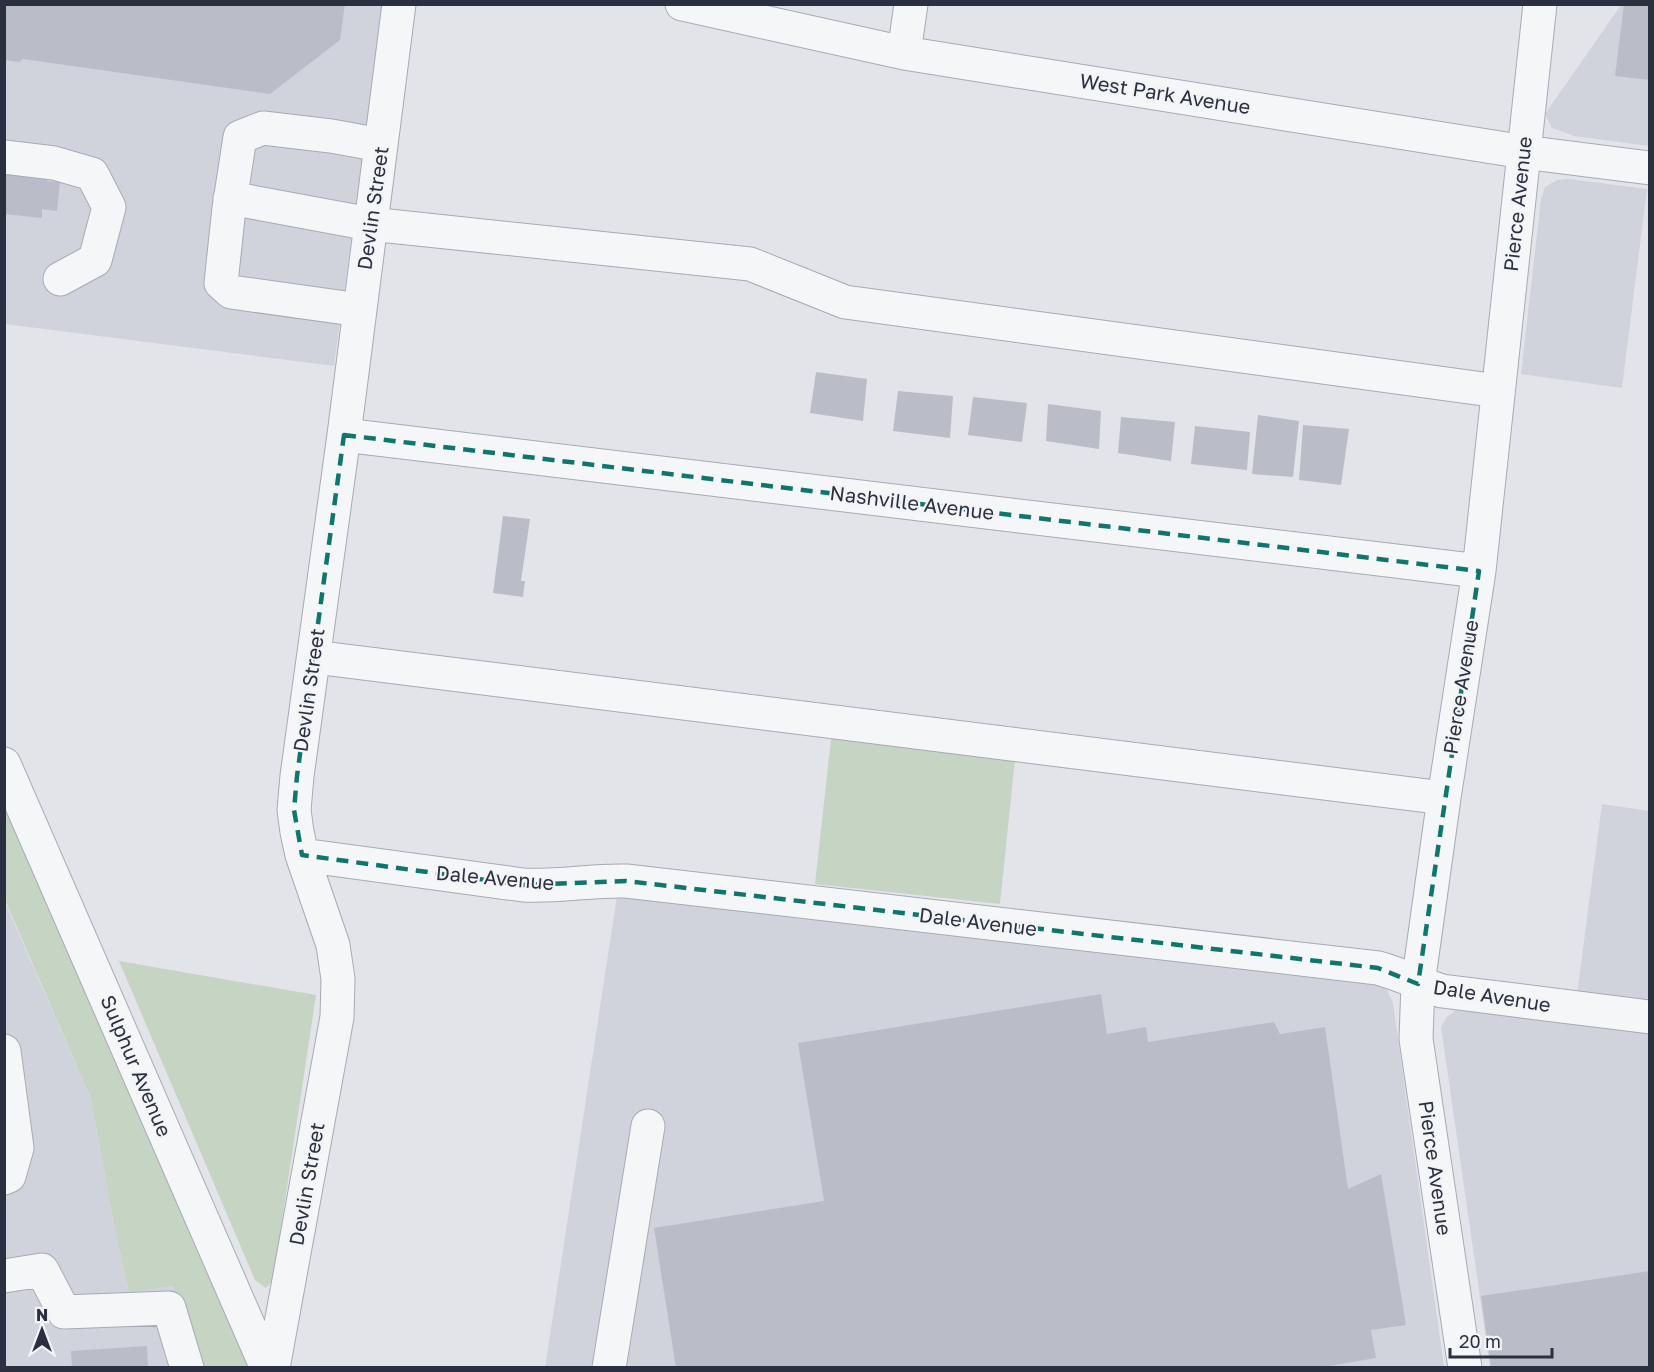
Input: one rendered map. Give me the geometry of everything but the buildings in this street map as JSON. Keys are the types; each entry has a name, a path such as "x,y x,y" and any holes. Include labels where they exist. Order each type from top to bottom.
{"street":[{"name":"Devlin Street","path":"273,1368 337,1017 338,979 333,945 302,855 294,810 345,435 399,4"},
{"name":"West Park Avenue","path":"682,4 904,53 1524,152 1650,168"},
{"path":"904,53 911,4"},
{"name":"Pierce Avenue","path":"1465,1368 1416,1039 1418,984 1479,571 1540,4"},
{"path":"360,310 231,292 220,283 230,198 240,137 263,128 381,145"},
{"path":"4,157 54,163 92,174 109,207 95,260 60,279"},
{"path":"230,198 370,224 750,264 845,302 1498,391"},
{"name":"Nashville Avenue","path":"345,435 1479,571"},
{"path":"314,657 1444,798"},
{"name":"Sulphur Avenue","path":"4,764 267,1368"},
{"name":"Dale Avenue","path":"302,855 524,885 552,886 595,880 626,881 1378,968 1442,991 1650,1017"},
{"path":"4,1051 17,1148 9,1176 4,1178"},
{"path":"609,1368 648,1126"},
{"path":"4,1276 42,1270 64,1312 169,1308 186,1368"}],"highlighted area":[{"path":"344,435 1479,571 1418,984 1378,968 626,881 523,885 302,855 294,810 297,776"}],"shaded area":[{"path":"5,5 383,5 334,366 5,324"},
{"path":"1621,5 1649,5 1649,146 1574,136 1552,128 1545,114"},
{"path":"1569,179 1647,189 1622,388 1521,374 1541,199 1545,187 1557,180"},
{"path":"1602,804 1649,811 1649,1003 1577,994"},
{"path":"617,896 1376,984 1387,990 1393,1003 1444,1367 545,1368"},
{"path":"4,900 91,1099 129,1293 173,1286 202,1367 5,1367"},
{"path":"1457,1009 1649,1029 1649,1367 1490,1367 1441,1027 1447,1017"}],"green space":[{"path":"832,730 1016,750 1000,904 815,884"},
{"path":"4,799 258,1367 202,1367 173,1286 129,1293 91,1099 5,900"},
{"path":"119,961 316,995 273,1280 266,1288 255,1280"}]}
